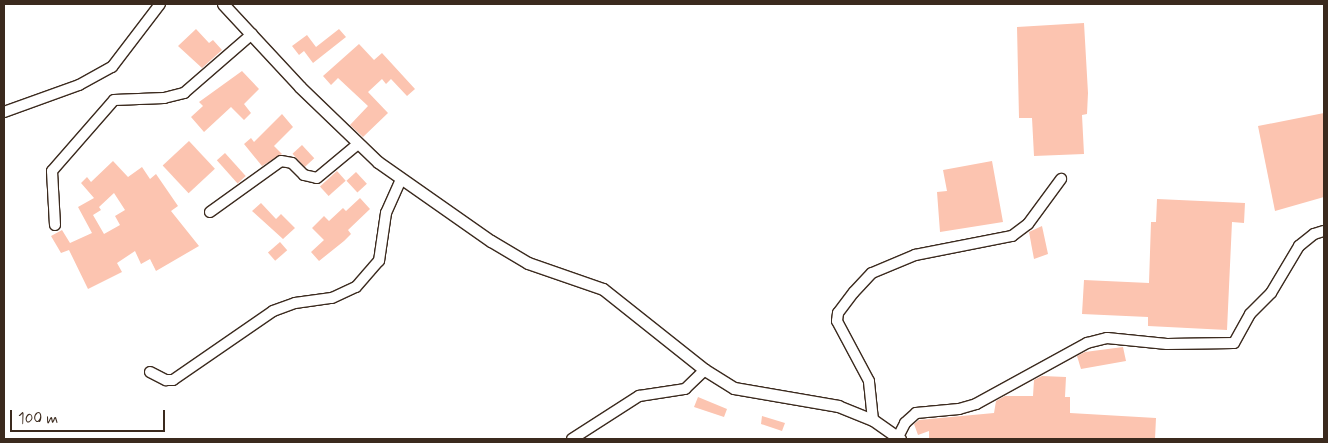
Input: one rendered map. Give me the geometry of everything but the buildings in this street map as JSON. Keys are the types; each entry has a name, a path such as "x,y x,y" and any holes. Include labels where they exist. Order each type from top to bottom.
{"street":[{"path":"4,112 78,84 112,67 160,4"},
{"path":"224,4 358,144 401,179 528,263 603,290 704,370 740,390 826,402 873,420 899,438 905,423 916,414 959,410 976,404 1087,343 1113,338 1167,344 1234,343 1250,314 1272,294 1299,246 1314,234 1324,232"},
{"path":"55,225 52,171 114,100 164,98 184,93 252,34"},
{"path":"210,212 281,161 292,164 304,176 317,178 358,144"},
{"path":"150,372 166,380 173,380 272,311 295,303 332,298 356,287 379,260 386,213 401,179"},
{"path":"873,420 869,381 837,321 838,313 854,292 872,273 915,256 1012,236 1028,224 1061,179"},
{"path":"572,439 639,396 685,389 704,370"}]}
